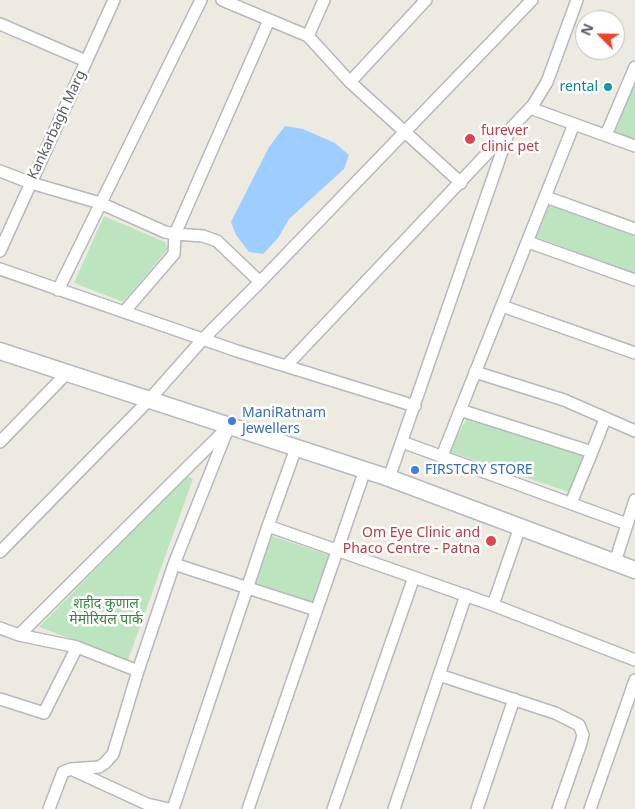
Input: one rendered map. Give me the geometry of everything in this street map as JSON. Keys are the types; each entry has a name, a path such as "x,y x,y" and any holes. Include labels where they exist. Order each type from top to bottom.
{"street":[{"name":"Kankarbagh Marg","path":"0,251 114,0"},
{"path":"58,290 201,0"},
{"path":"308,36 324,0"},
{"path":"350,82 426,0"},
{"path":"0,552 149,400 203,339 532,0"},
{"path":"286,366 530,108 547,82 577,0"},
{"path":"230,2 308,36 350,82 461,183"},
{"path":"124,312 174,254 175,234 269,20"},
{"path":"0,24 86,61"},
{"path":"606,135 635,67"},
{"path":"530,108 635,146"},
{"path":"442,456 574,124"},
{"path":"389,478 508,132"},
{"path":"0,171 31,183 100,203 165,232 203,236 217,241 260,282"},
{"path":"546,197 635,228"},
{"path":"528,242 635,280"},
{"path":"0,269 203,339 415,406"},
{"path":"502,306 635,353"},
{"path":"0,351 389,478 635,570"},
{"path":"475,372 564,400 635,431"},
{"path":"0,441 67,373"},
{"path":"460,410 592,452"},
{"path":"571,503 605,419"},
{"path":"49,809 62,772 71,769 99,767 112,754 174,564 229,426"},
{"path":"19,635 229,426"},
{"path":"402,442 627,524"},
{"path":"173,809 247,586 296,448"},
{"path":"248,809 365,470"},
{"path":"615,562 635,500"},
{"path":"268,526 492,605 635,660"},
{"path":"492,605 520,527"},
{"path":"174,564 247,586 316,610"},
{"path":"333,809 414,577"},
{"path":"394,809 466,596"},
{"path":"0,628 19,635 77,647 138,671"},
{"path":"0,699 44,713 77,647"},
{"path":"439,675 514,699 566,718 579,725 583,735 558,809"},
{"path":"590,809 635,680"},
{"path":"477,809 514,699"},
{"path":"71,769 146,804 169,809"}],"green space":[{"path":"635,81 635,140 613,131"},
{"path":"550,203 635,233 635,273 536,237"},
{"path":"104,216 165,242 168,249 123,302 74,283"},
{"path":"466,419 586,454 569,492 450,452"},
{"name":"शहीद कुणाल मेमोरियल पार्क","path":"187,476 193,479 128,660 39,627"},
{"path":"272,536 329,555 313,604 255,584"}],"water":[{"path":"285,126 303,129 335,143 349,155 344,169 289,219 278,238 263,254 249,252 236,235 231,222 269,147"}],"place":[{"name":"rental","path":"608,87"},
{"name":"furever clinic pet","path":"470,139"},
{"name":"ManiRatnam Jewellers","path":"232,421"},
{"name":"FIRSTCRY STORE","path":"415,470"},
{"name":"Om Eye Clinic and Phaco Centre - Patna","path":"491,541"}]}
